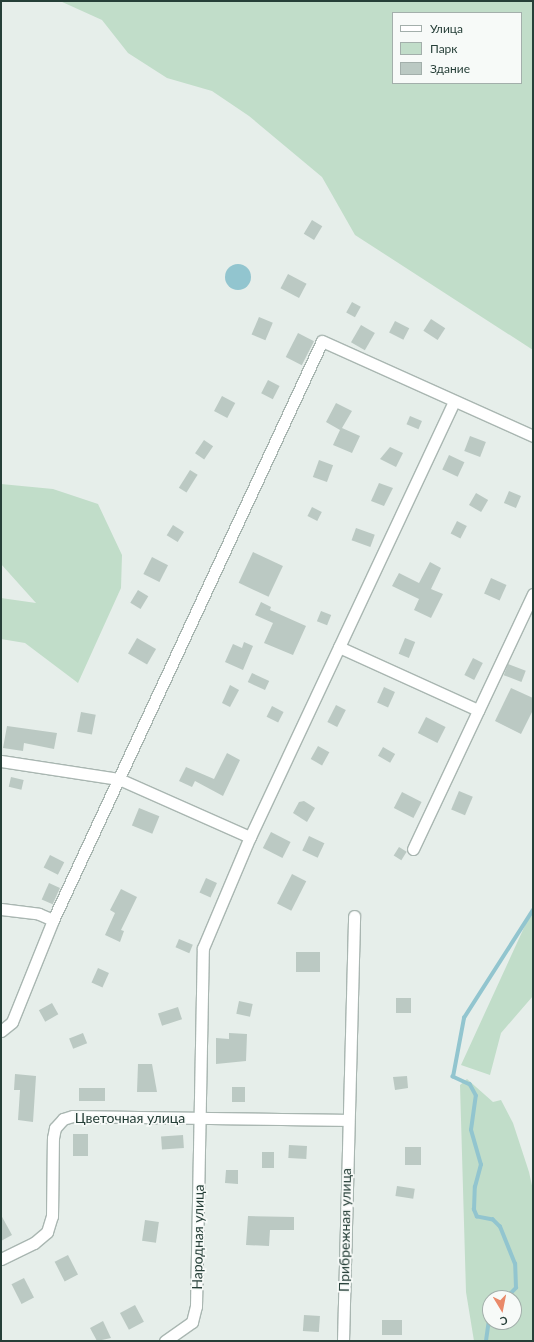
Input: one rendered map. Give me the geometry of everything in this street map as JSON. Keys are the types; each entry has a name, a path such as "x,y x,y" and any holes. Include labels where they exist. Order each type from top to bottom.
{"street":[{"path":"1,1031 12,1022 53,920 322,340 533,436"},
{"name":"Народная улица","path":"165,1341 192,1322 196,1306 204,948 250,837 454,401"},
{"path":"413,849 533,594"},
{"path":"339,647 478,710"},
{"path":"1,761 119,779 250,837"},
{"path":"1,909 39,914 53,920"},
{"name":"Прибрежная улица","path":"343,1341 346,1120 354,916"},
{"name":"Цветочная улица","path":"1,1259 34,1243 47,1232 52,1216 53,1138 55,1128 63,1119 73,1116 200,1118"},
{"path":"200,1118 346,1120"}],"green space":[{"path":"60,1 533,1 533,350 355,235 322,177 249,116 212,91 167,78 128,53 102,20"},
{"path":"1,484 53,489 98,504 122,555 121,588 78,683 25,643 1,639 1,598 36,603 1,564"},
{"path":"533,908 533,996 501,1033 490,1075 461,1065"},
{"path":"467,1079 493,1102 501,1100 513,1123 529,1172 533,1190 533,1341 474,1341 466,1292 460,1085"}],"water":[{"path":"238,264 247,268 251,277 247,286 238,290 229,286 225,277 229,268"}],"building":[{"path":"312,220 322,226 314,240 304,234"},
{"path":"288,274 307,284 299,298 280,288"},
{"path":"352,302 361,307 355,317 346,312"},
{"path":"259,317 273,323 265,340 252,334"},
{"path":"431,319 445,328 438,340 423,331"},
{"path":"395,321 409,328 403,340 389,333"},
{"path":"361,325 375,333 365,350 351,342"},
{"path":"298,333 314,341 302,365 286,357"},
{"path":"268,380 280,386 273,399 261,393"},
{"path":"222,396 235,403 227,418 214,411"},
{"path":"336,403 352,411 342,428 360,436 352,453 333,445 340,430 326,422"},
{"path":"410,416 422,421 418,429 406,424"},
{"path":"470,436 486,442 480,457 464,451"},
{"path":"204,440 213,446 204,459 195,453"},
{"path":"390,447 403,453 396,467 380,459"},
{"path":"449,455 464,462 458,477 442,470"},
{"path":"319,460 333,465 327,482 313,477"},
{"path":"190,470 198,475 187,493 179,488"},
{"path":"379,483 393,488 384,506 371,501"},
{"path":"509,491 521,496 516,508 504,503"},
{"path":"476,493 488,500 481,512 469,505"},
{"path":"312,507 322,512 317,521 307,516"},
{"path":"457,521 467,526 460,538 451,533"},
{"path":"173,525 184,532 178,542 167,535"},
{"path":"356,528 375,535 370,547 352,540"},
{"path":"253,552 283,566 269,597 239,583"},
{"path":"152,557 168,565 159,582 143,574"},
{"path":"430,562 441,568 431,589 443,594 431,618 414,610 419,599 392,586 399,573 419,583"},
{"path":"491,578 507,585 500,600 484,594"},
{"path":"138,590 148,596 141,609 130,603"},
{"path":"261,602 271,607 270,610 306,626 293,655 264,643 273,623 255,615"},
{"path":"321,611 331,615 327,625 317,621"},
{"path":"137,638 156,649 147,665 128,654"},
{"path":"405,638 415,642 409,658 399,654"},
{"path":"244,642 253,646 243,670 225,662 233,644 242,648"},
{"path":"473,658 483,663 474,680 464,675"},
{"path":"508,664 526,671 521,682 504,675"},
{"path":"252,673 269,681 265,690 248,682"},
{"path":"230,685 239,690 230,707 222,703"},
{"path":"384,687 395,692 388,707 377,703"},
{"path":"511,688 533,698 533,710 521,734 495,721"},
{"path":"336,705 346,710 337,727 327,722"},
{"path":"272,706 284,712 278,723 267,717"},
{"path":"81,712 96,715 92,734 77,732"},
{"path":"426,717 446,727 437,743 418,733"},
{"path":"7,726 57,733 54,749 24,743 23,751 3,748"},
{"path":"318,746 329,752 322,765 311,759"},
{"path":"383,747 395,754 390,763 378,756"},
{"path":"227,753 240,760 223,796 195,781 192,787 179,781 186,767 214,779"},
{"path":"11,777 24,780 21,790 9,787"},
{"path":"459,791 473,797 465,815 451,809"},
{"path":"402,792 422,802 413,818 394,808"},
{"path":"304,801 315,808 307,822 293,813 299,802"},
{"path":"139,808 159,816 152,834 132,826"},
{"path":"271,832 291,842 282,858 263,848"},
{"path":"309,836 324,843 318,858 302,851"},
{"path":"399,847 407,852 401,860 394,855"},
{"path":"50,855 64,862 58,875 44,867"},
{"path":"292,874 306,881 291,911 277,903"},
{"path":"206,878 217,883 210,897 199,893"},
{"path":"49,883 60,888 53,904 42,899"},
{"path":"121,889 137,897 121,930 124,931 120,942 105,935 115,913 110,910"},
{"path":"179,939 193,945 189,953 175,947"},
{"path":"296,952 320,952 320,972 296,972"},
{"path":"98,968 109,973 102,987 91,983"},
{"path":"396,998 411,998 411,1013 396,1013"},
{"path":"239,1001 253,1004 250,1017 236,1014"},
{"path":"52,1003 58,1014 45,1022 39,1010"},
{"path":"178,1007 182,1019 162,1026 158,1013"},
{"path":"83,1033 87,1043 73,1049 69,1039"},
{"path":"229,1033 247,1034 246,1061 216,1064 216,1038 229,1039"},
{"path":"138,1064 152,1064 157,1092 137,1092"},
{"path":"15,1074 36,1076 33,1122 18,1120 20,1090 14,1090"},
{"path":"407,1076 408,1088 395,1090 393,1077"},
{"path":"232,1087 245,1087 245,1102 232,1102"},
{"path":"79,1088 105,1088 105,1101 79,1101"},
{"path":"73,1134 88,1134 88,1156 73,1156"},
{"path":"183,1135 184,1148 162,1150 161,1137"},
{"path":"289,1145 307,1146 306,1159 288,1158"},
{"path":"405,1147 421,1147 421,1165 405,1165"},
{"path":"262,1152 274,1152 274,1168 262,1168"},
{"path":"226,1170 238,1170 238,1184 225,1183"},
{"path":"397,1186 415,1189 413,1199 395,1196"},
{"path":"1,1215 12,1235 1,1241"},
{"path":"248,1216 294,1217 294,1230 270,1230 269,1246 246,1245"},
{"path":"145,1220 159,1222 156,1243 142,1241"},
{"path":"68,1255 78,1275 65,1281 55,1262"},
{"path":"24,1278 34,1298 22,1304 12,1284"},
{"path":"135,1305 144,1322 129,1330 120,1313"},
{"path":"304,1315 320,1316 319,1332 303,1331"},
{"path":"382,1320 402,1320 402,1335 382,1335"},
{"path":"103,1321 111,1338 97,1341 90,1328"}],"waterway":[{"path":"514,1290 516,1288 515,1264 500,1227 493,1220 477,1217 474,1210 475,1187 481,1165 471,1130 476,1096 470,1085 453,1077 464,1018 533,910"},
{"path":"486,1341 488,1330"}]}
